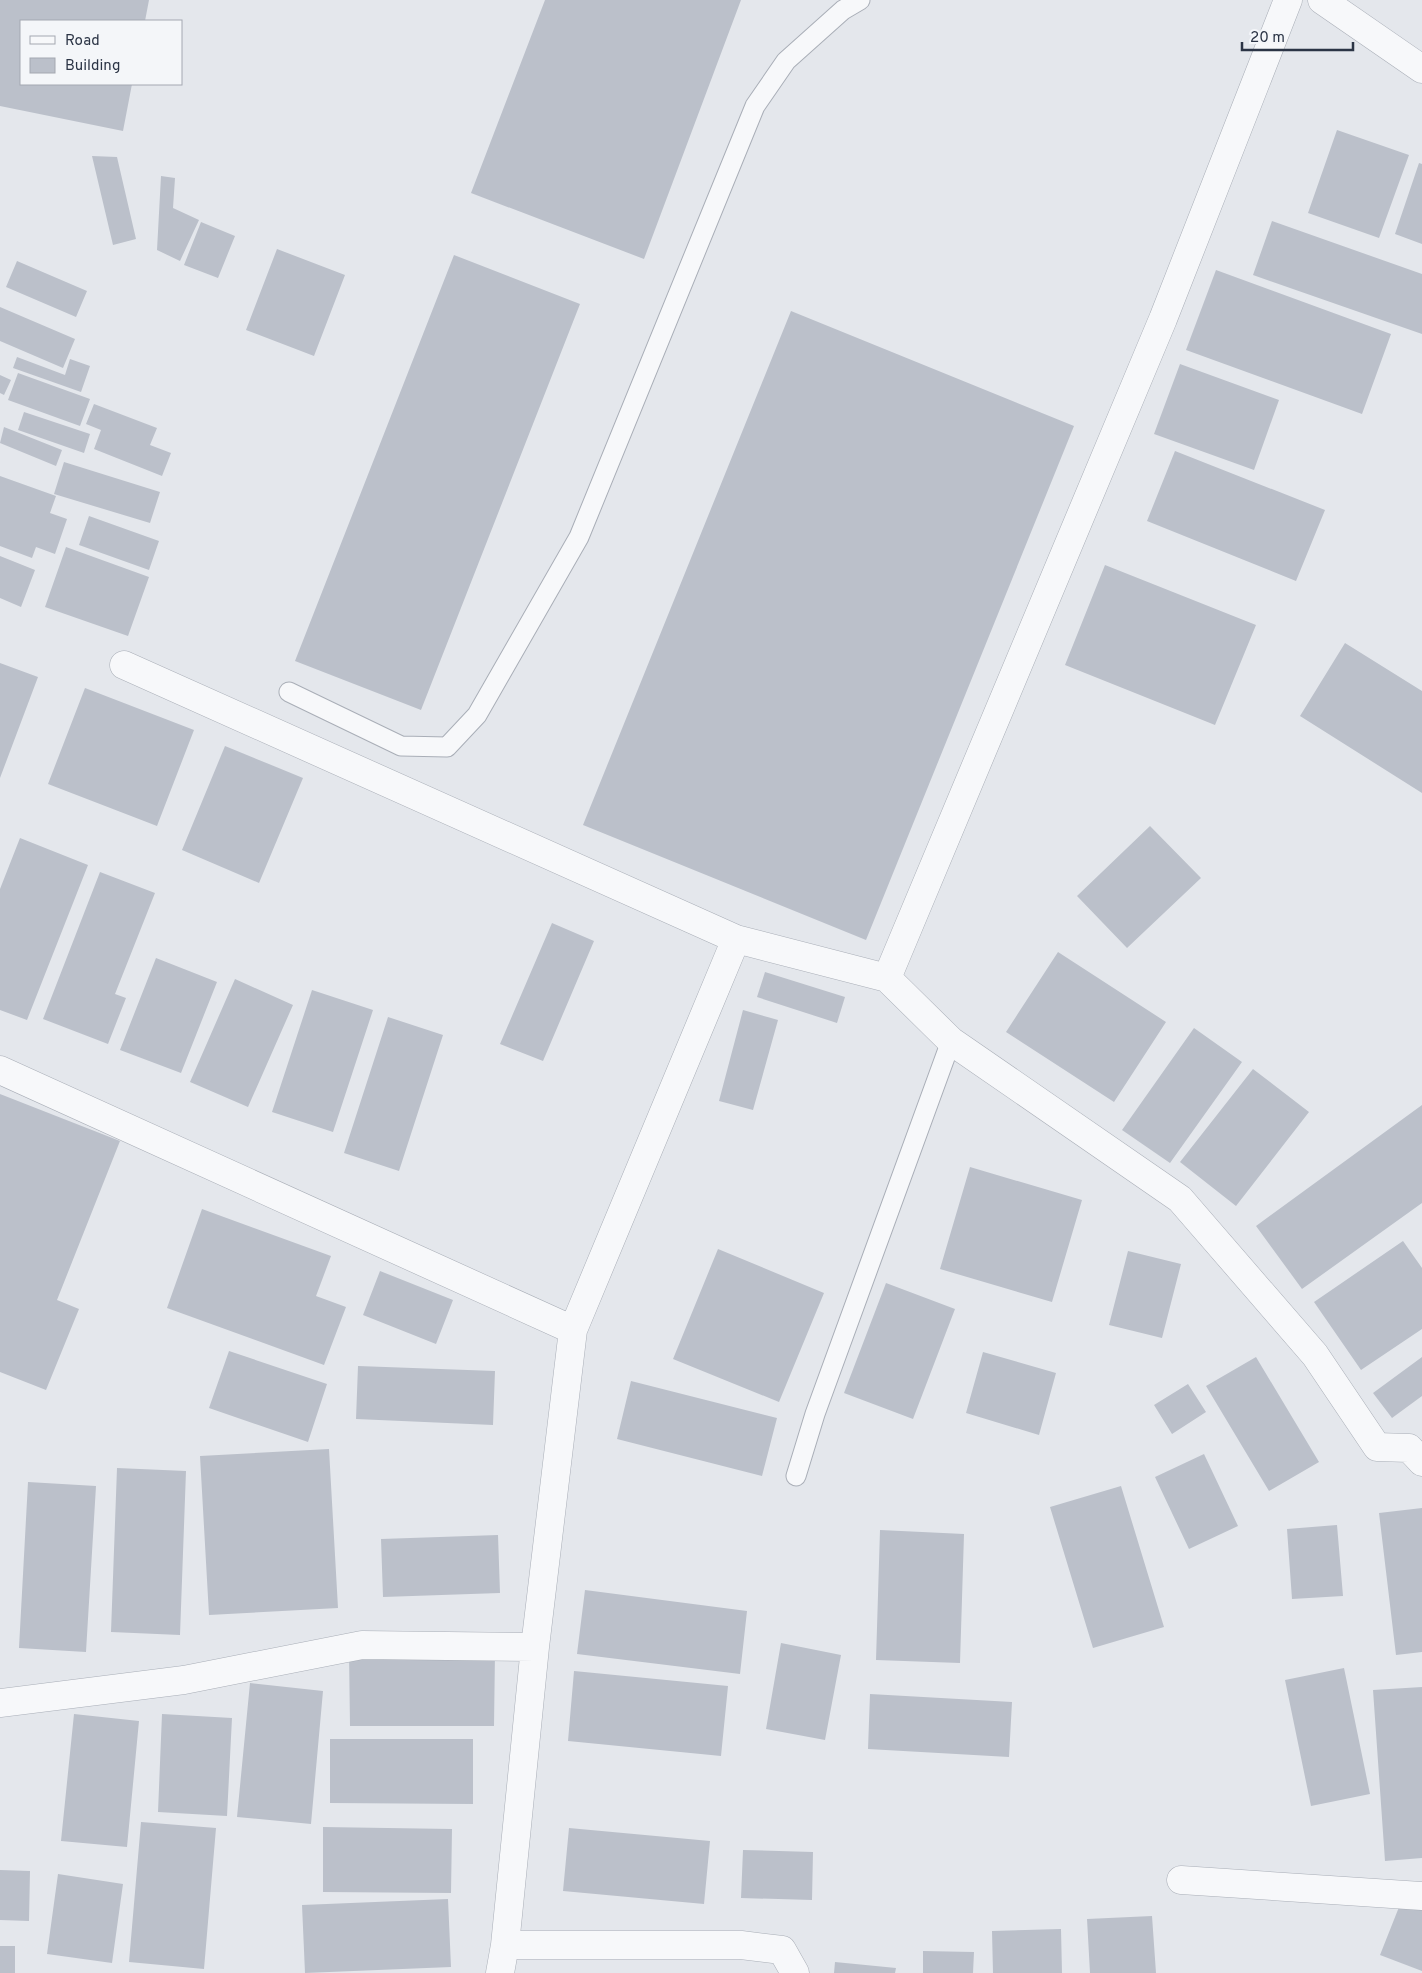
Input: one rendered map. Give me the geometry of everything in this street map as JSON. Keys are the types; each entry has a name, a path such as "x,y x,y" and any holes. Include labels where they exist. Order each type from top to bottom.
{"street":[{"path":"887,978 1163,319 1288,0"},
{"path":"1322,0 1422,69"},
{"path":"124,665 736,940 887,978 951,1041 1180,1199 1315,1355 1377,1447 1418,1449"},
{"path":"500,1973 505,1945 535,1647 573,1330 736,940"},
{"path":"0,1070 573,1330"},
{"path":"0,1703 184,1680 362,1645 535,1647"},
{"path":"1181,1880 1422,1896"},
{"path":"505,1945 742,1945 782,1950 795,1973"}],"lane":[{"path":"289,692 401,746 447,747 477,715 579,537 755,106 786,61 843,10 860,0"},
{"path":"796,1476 815,1414 951,1041"}],"building":[{"path":"0,0 149,0 145,20 20,20 20,85 132,85 123,131 0,106"},
{"path":"545,0 741,0 644,259 471,193"},
{"path":"1337,130 1409,155 1379,238 1308,213"},
{"path":"92,156 117,157 136,239 113,245"},
{"path":"1419,163 1422,164 1422,244 1395,234"},
{"path":"161,176 175,178 173,208 199,220 180,261 157,250"},
{"path":"1272,221 1422,274 1422,334 1253,275"},
{"path":"201,222 235,236 218,278 184,265"},
{"path":"277,249 345,275 314,356 246,330"},
{"path":"454,255 580,304 421,710 295,661"},
{"path":"17,261 87,291 76,317 6,287"},
{"path":"1216,270 1391,334 1362,414 1186,350"},
{"path":"0,307 75,339 63,368 0,341"},
{"path":"791,311 1074,426 866,940 583,825"},
{"path":"17,357 65,375 70,359 90,366 81,392 13,368"},
{"path":"1180,364 1279,400 1254,470 1154,434"},
{"path":"18,373 90,399 80,426 8,400"},
{"path":"0,375 11,380 4,395 0,393"},
{"path":"94,404 157,428 150,445 171,453 162,476 94,449 101,430 86,424"},
{"path":"24,412 90,434 84,453 18,430"},
{"path":"4,427 62,450 56,466 0,443"},
{"path":"1175,451 1325,510 1296,581 1147,521"},
{"path":"64,462 160,492 150,523 54,494"},
{"path":"0,476 56,496 50,513 67,519 55,554 36,547 32,558 0,546"},
{"path":"89,516 159,541 149,570 79,545"},
{"path":"66,547 149,577 128,636 45,607"},
{"path":"0,556 35,570 21,607 0,598"},
{"path":"1105,565 1256,625 1215,725 1065,665"},
{"path":"1345,643 1422,691 1422,793 1300,716"},
{"path":"0,663 38,677 0,778"},
{"path":"85,688 194,730 157,826 48,784"},
{"path":"225,746 303,778 259,883 182,850"},
{"path":"1150,826 1201,878 1127,948 1077,896"},
{"path":"20,838 88,865 27,1020 0,1010 0,889"},
{"path":"100,872 155,893 115,994 126,998 108,1044 43,1019"},
{"path":"552,923 594,941 543,1061 500,1044"},
{"path":"1058,952 1166,1022 1114,1102 1006,1032"},
{"path":"156,958 217,982 181,1073 120,1050"},
{"path":"765,972 845,997 837,1023 757,997"},
{"path":"235,979 293,1005 248,1107 190,1082"},
{"path":"312,990 373,1010 333,1132 272,1112"},
{"path":"743,1010 778,1020 753,1110 719,1101"},
{"path":"388,1017 443,1035 399,1171 344,1153"},
{"path":"1194,1028 1242,1062 1170,1163 1122,1130"},
{"path":"1253,1069 1309,1112 1236,1206 1180,1162"},
{"path":"0,1094 120,1141 57,1300 79,1309 46,1390 0,1372"},
{"path":"1422,1105 1422,1203 1302,1289 1256,1226"},
{"path":"970,1167 1082,1200 1052,1302 940,1269"},
{"path":"202,1209 331,1256 316,1296 346,1307 324,1365 167,1308"},
{"path":"1403,1241 1422,1268 1422,1329 1361,1370 1314,1302"},
{"path":"718,1249 824,1293 779,1402 673,1359"},
{"path":"1128,1251 1181,1264 1162,1338 1109,1325"},
{"path":"380,1271 453,1300 436,1344 363,1315"},
{"path":"886,1283 955,1309 913,1419 844,1393"},
{"path":"229,1351 327,1384 308,1442 209,1408"},
{"path":"983,1352 1056,1373 1039,1435 966,1413"},
{"path":"1256,1357 1319,1462 1269,1491 1206,1386"},
{"path":"1422,1357 1422,1396 1392,1418 1373,1393"},
{"path":"358,1366 495,1371 493,1425 356,1419"},
{"path":"631,1381 777,1418 762,1476 617,1439"},
{"path":"1188,1384 1206,1412 1172,1434 1154,1405"},
{"path":"329,1449 338,1608 209,1615 200,1456"},
{"path":"1204,1454 1238,1526 1189,1549 1155,1477"},
{"path":"117,1468 186,1471 180,1635 111,1632"},
{"path":"28,1482 96,1486 86,1652 19,1648"},
{"path":"1121,1486 1164,1627 1093,1648 1050,1507"},
{"path":"1422,1508 1422,1652 1396,1655 1379,1513"},
{"path":"1337,1525 1343,1596 1292,1599 1287,1529"},
{"path":"880,1530 964,1534 960,1663 876,1660"},
{"path":"498,1535 500,1593 383,1597 381,1539"},
{"path":"585,1590 747,1611 740,1674 577,1654"},
{"path":"781,1643 841,1655 825,1740 766,1729"},
{"path":"349,1652 495,1652 494,1726 350,1726"},
{"path":"1344,1668 1370,1794 1311,1806 1285,1680"},
{"path":"574,1671 728,1686 721,1756 568,1741"},
{"path":"250,1683 323,1691 311,1824 237,1817"},
{"path":"1422,1687 1422,1858 1385,1861 1373,1690"},
{"path":"870,1694 1012,1702 1009,1757 868,1749"},
{"path":"74,1714 139,1721 127,1847 61,1841"},
{"path":"162,1714 232,1718 227,1816 158,1812"},
{"path":"330,1739 473,1739 473,1804 330,1803"},
{"path":"141,1822 216,1828 204,1969 129,1962"},
{"path":"323,1827 452,1829 451,1893 323,1892"},
{"path":"569,1828 710,1841 704,1904 563,1891"},
{"path":"743,1850 813,1852 812,1900 741,1898"},
{"path":"0,1870 30,1871 29,1921 0,1920"},
{"path":"58,1874 123,1884 112,1963 47,1954"},
{"path":"448,1899 451,1967 305,1973 302,1905"},
{"path":"1401,1902 1422,1910 1422,1971 1380,1955"},
{"path":"1152,1916 1156,1973 1090,1973 1087,1919"},
{"path":"1061,1929 1062,1973 993,1973 992,1931"},
{"path":"0,1946 15,1946 15,1973 0,1973"},
{"path":"923,1951 974,1952 973,1973 923,1973"},
{"path":"835,1962 896,1968 895,1973 834,1973"}]}
